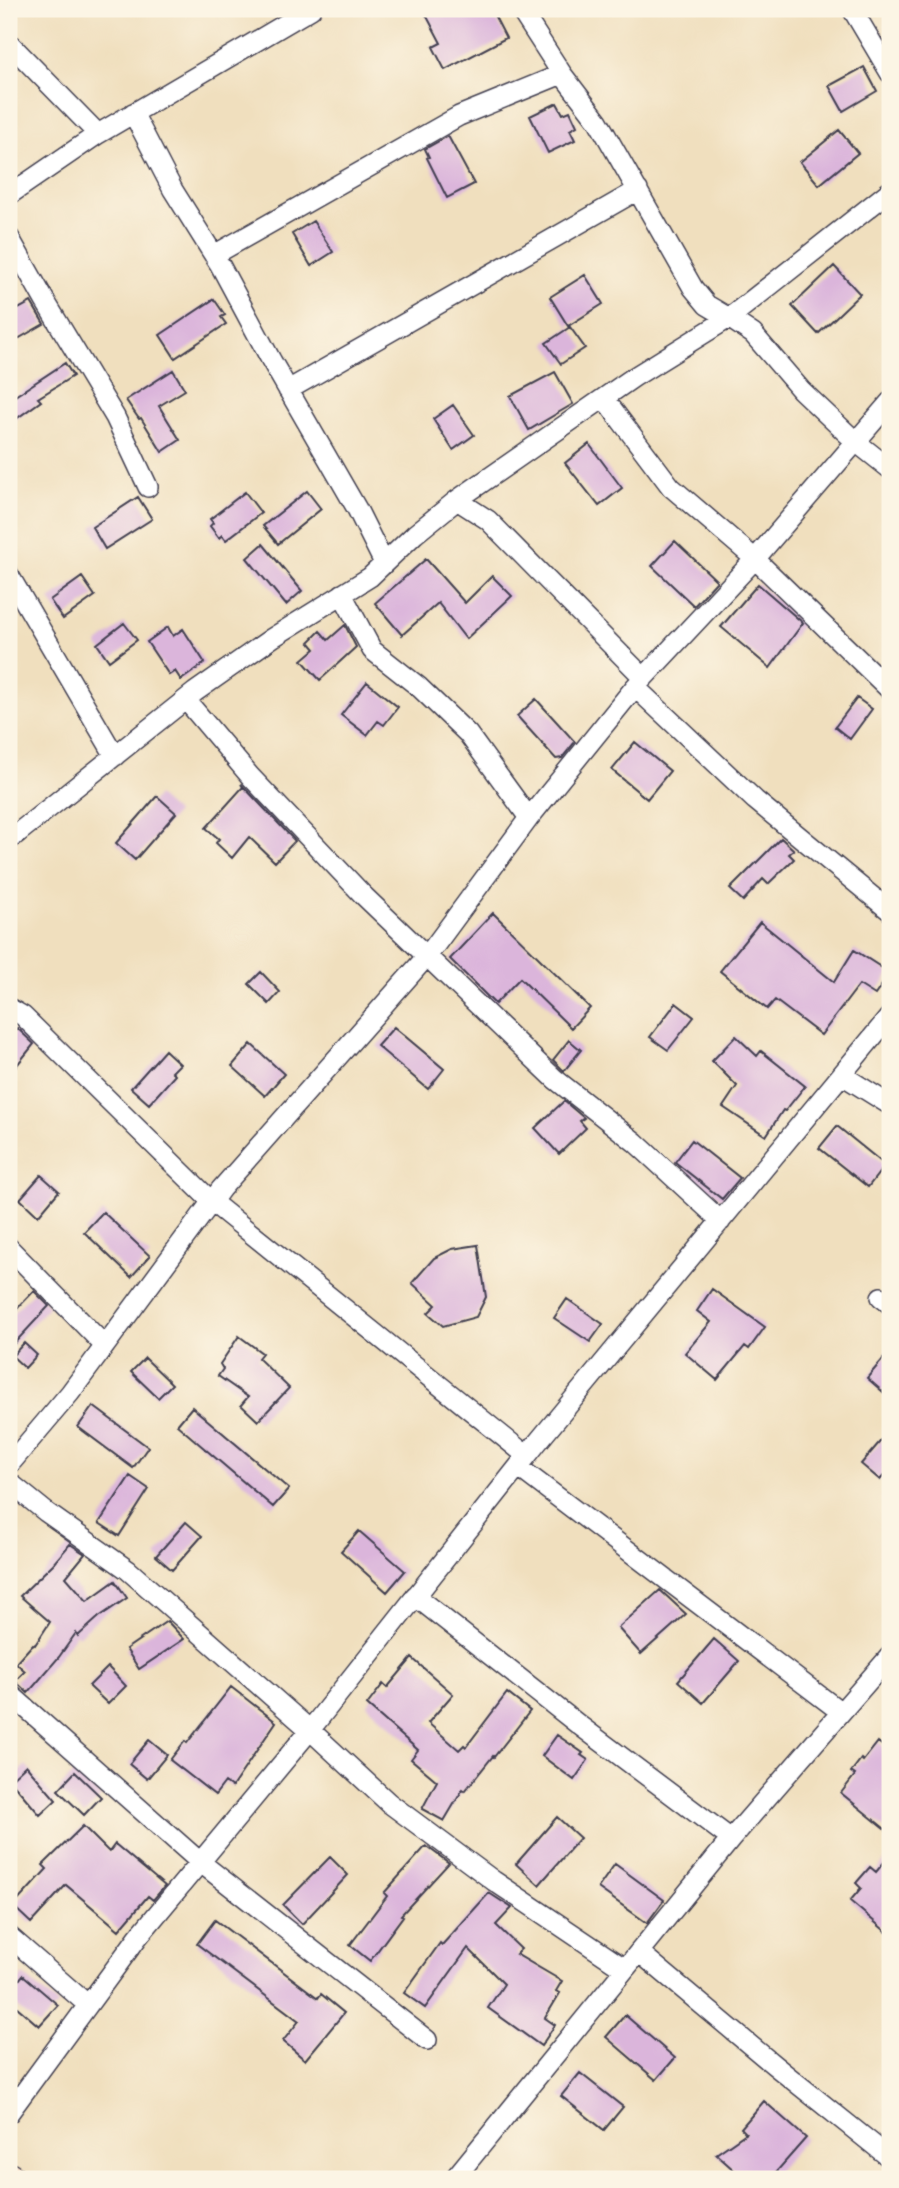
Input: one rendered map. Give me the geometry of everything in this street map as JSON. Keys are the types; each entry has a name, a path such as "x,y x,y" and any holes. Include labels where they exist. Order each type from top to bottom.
{"street":[{"path":"9,195 98,134 311,9"},
{"path":"520,9 562,74 598,121 693,288 707,305 753,334 801,390 856,442 890,469"},
{"path":"852,9 890,73"},
{"path":"9,43 98,134"},
{"path":"214,255 459,116 562,74"},
{"path":"133,113 173,190 214,255 384,563"},
{"path":"288,390 638,190"},
{"path":"9,840 186,700 272,638 370,576 457,500 634,377 729,318 890,191"},
{"path":"9,237 44,301 115,417 148,488"},
{"path":"604,398 671,487 755,559 890,690"},
{"path":"9,1465 70,1393 212,1202 428,955 530,818 639,682 755,559 890,402"},
{"path":"457,500 488,520 639,682 755,800 890,911"},
{"path":"9,575 115,756"},
{"path":"342,594 372,650 419,687 468,734 530,818"},
{"path":"186,700 250,776 364,896 555,1079 635,1143 721,1221"},
{"path":"9,1008 23,1016 212,1202 522,1461 841,1712"},
{"path":"9,2113 138,1937 310,1730 522,1461 890,1016"},
{"path":"842,1074 890,1105"},
{"path":"9,1248 105,1346"},
{"path":"9,1482 46,1512 128,1570 389,1803 494,1881 625,1969"},
{"path":"415,1596 579,1726 731,1839"},
{"path":"454,2179 731,1839 890,1656"},
{"path":"9,1693 200,1862 427,2040"},
{"path":"9,1936 88,2005"},
{"path":"639,1952 890,2158"},
{"path":"9,2176 13,2179"}],"building":[{"path":"423,9 491,9 506,38 445,70 433,47 441,43"},
{"path":"864,67 877,91 843,111 829,86"},
{"path":"557,103 563,114 570,111 577,126 570,130 575,140 548,153 530,116"},
{"path":"839,130 858,153 819,185 800,162"},
{"path":"448,136 474,184 447,198 425,149"},
{"path":"313,221 333,252 311,266 292,234"},
{"path":"834,266 860,294 818,334 792,306"},
{"path":"585,275 603,304 568,326 550,297"},
{"path":"214,299 225,315 221,317 226,324 175,358 160,335"},
{"path":"31,302 44,324 9,344 9,314"},
{"path":"570,327 585,348 561,364 546,343"},
{"path":"65,363 73,376 38,398 41,401 9,424 9,400"},
{"path":"173,370 185,390 159,406 180,440 162,452 126,400"},
{"path":"555,372 573,404 529,430 510,396"},
{"path":"453,405 474,435 453,450 433,419"},
{"path":"589,444 622,488 599,506 565,463"},
{"path":"307,491 321,509 278,544 263,526"},
{"path":"245,492 261,513 226,540 222,535 219,538 210,526 213,523 210,519"},
{"path":"138,497 152,519 105,549 92,527"},
{"path":"675,541 717,581 694,606 652,566"},
{"path":"263,544 302,591 286,605 247,558"},
{"path":"426,559 465,603 492,576 512,596 466,639 438,603 402,635 375,603"},
{"path":"82,577 95,596 63,619 50,600"},
{"path":"758,584 803,623 770,668 721,627"},
{"path":"124,623 137,640 109,661 97,644"},
{"path":"345,625 356,647 320,680 302,660 315,649 309,642 320,631 328,640"},
{"path":"168,627 173,636 183,629 205,663 181,680 175,671 169,675 147,642"},
{"path":"367,682 398,707 384,725 378,721 367,735 341,715"},
{"path":"857,698 872,709 850,739 835,727"},
{"path":"536,699 575,742 562,758 556,759 517,716"},
{"path":"635,742 670,771 647,799 612,770"},
{"path":"241,784 295,841 275,862 249,837 232,858 216,843 219,839 206,828 243,787"},
{"path":"157,796 176,813 135,860 116,843"},
{"path":"781,838 794,850 789,854 794,859 768,884 763,879 743,901 730,889"},
{"path":"493,913 590,1008 571,1028 520,978 495,1004 450,959"},
{"path":"760,922 834,982 854,950 890,973 875,995 859,985 821,1035 775,1000 767,1009 720,971"},
{"path":"261,972 280,992 269,1004 249,984"},
{"path":"676,1003 694,1017 668,1050 650,1037"},
{"path":"394,1027 444,1069 428,1089 377,1046"},
{"path":"17,1028 34,1044 9,1075 9,1038"},
{"path":"736,1036 757,1056 761,1051 805,1086 785,1111 783,1110 766,1136 723,1107 737,1086 712,1061"},
{"path":"569,1040 581,1050 564,1071 553,1060"},
{"path":"251,1044 284,1074 265,1096 232,1066"},
{"path":"165,1050 180,1064 172,1072 175,1075 149,1104 131,1088"},
{"path":"564,1101 584,1118 580,1121 586,1128 559,1154 535,1128"},
{"path":"837,1126 885,1165 868,1187 819,1148"},
{"path":"692,1140 740,1178 722,1199 675,1162"},
{"path":"41,1175 59,1191 38,1216 20,1199"},
{"path":"103,1212 150,1256 131,1277 84,1232"},
{"path":"478,1245 486,1297 476,1317 443,1326 428,1313 436,1305 412,1283 434,1258 452,1249"},
{"path":"712,1289 765,1327 749,1349 745,1346 717,1380 685,1353 711,1322 697,1311"},
{"path":"34,1291 49,1306 9,1349 9,1317"},
{"path":"567,1299 603,1324 590,1342 554,1318"},
{"path":"239,1336 262,1353 258,1358 289,1388 258,1421 241,1405 248,1397 218,1376 223,1369 220,1364"},
{"path":"24,1343 37,1355 25,1368 12,1356"},
{"path":"890,1351 890,1398 867,1378"},
{"path":"145,1358 172,1384 158,1398 131,1372"},
{"path":"93,1406 148,1447 133,1468 78,1427"},
{"path":"192,1407 289,1489 273,1507 177,1425"},
{"path":"890,1430 890,1469 880,1480 861,1464"},
{"path":"130,1476 149,1489 119,1536 99,1523"},
{"path":"186,1522 202,1536 172,1570 156,1556"},
{"path":"359,1531 405,1571 387,1592 341,1551"},
{"path":"70,1544 85,1554 66,1577 87,1601 115,1581 127,1598 99,1617 78,1636 76,1633 28,1693 15,1681 25,1671 16,1663 33,1644 35,1645 50,1622 20,1596"},
{"path":"660,1590 686,1614 641,1654 618,1628"},
{"path":"167,1621 184,1639 139,1669 126,1649"},
{"path":"714,1639 739,1661 703,1703 678,1681"},
{"path":"412,1658 453,1694 428,1723 459,1750 464,1745 466,1747 507,1693 530,1711 465,1791 463,1789 444,1821 422,1809 437,1781 411,1759 418,1750 367,1705 383,1684 387,1688"},
{"path":"108,1667 126,1686 108,1704 89,1686"},
{"path":"231,1687 276,1722 232,1787 225,1782 215,1795 170,1760 185,1741 187,1743"},
{"path":"557,1735 583,1753 581,1755 588,1760 574,1780 542,1756"},
{"path":"149,1740 167,1755 147,1779 129,1764"},
{"path":"878,1742 890,1752 890,1833 841,1793 855,1775 851,1772"},
{"path":"26,1765 56,1800 40,1815 10,1780"},
{"path":"75,1772 101,1797 84,1815 58,1790"},
{"path":"557,1817 580,1838 539,1885 516,1864"},
{"path":"83,1826 109,1852 115,1844 165,1886 153,1900 148,1896 119,1930 66,1885 31,1923 13,1906 47,1869 43,1865"},
{"path":"426,1846 449,1863 401,1915 403,1916 370,1961 350,1945 387,1896 384,1893"},
{"path":"890,1855 890,1935 850,1901 861,1888 856,1883 870,1867 876,1872"},
{"path":"330,1857 348,1875 302,1924 283,1905"},
{"path":"615,1864 664,1900 647,1923 598,1888"},
{"path":"489,1893 512,1908 496,1925 521,1949 516,1954 562,1981 556,1991 560,1993 545,2018 555,2025 541,2046 488,2008 504,1984 468,1948 425,2008 404,1993 440,1943 442,1945"},
{"path":"215,1920 318,1998 321,1994 344,2013 305,2060 283,2041 299,2021 197,1944"},
{"path":"23,1975 58,2005 39,2026 9,2000 9,1992"},
{"path":"625,2015 675,2058 656,2080 606,2037"},
{"path":"580,2073 623,2107 604,2130 561,2096"},
{"path":"764,2101 806,2138 770,2179 744,2179 716,2154 746,2133 741,2128"}]}
